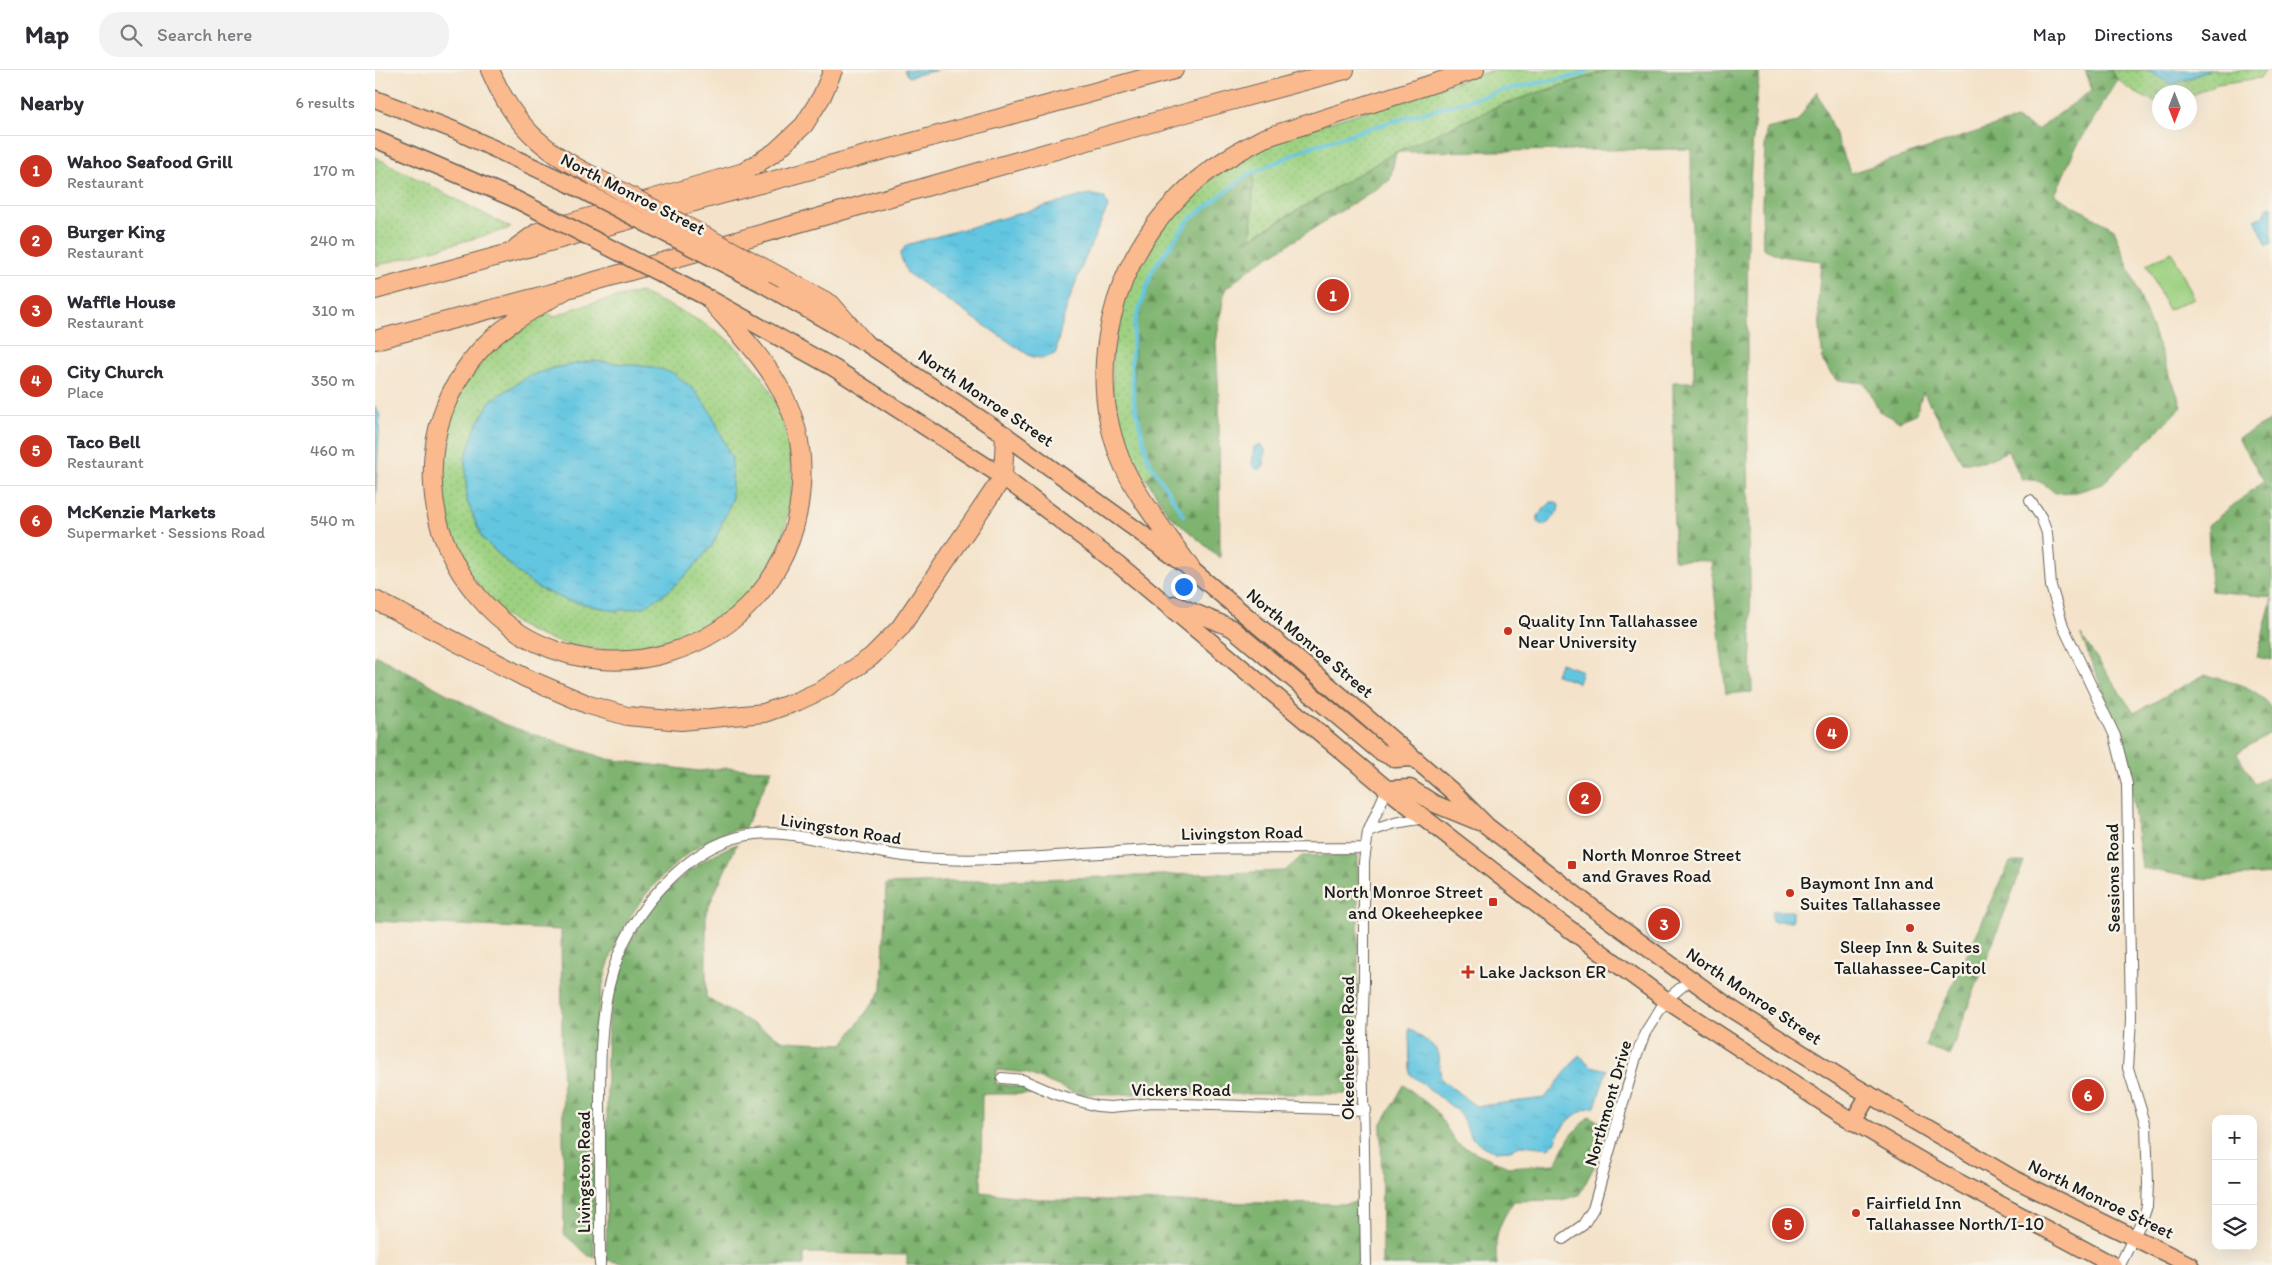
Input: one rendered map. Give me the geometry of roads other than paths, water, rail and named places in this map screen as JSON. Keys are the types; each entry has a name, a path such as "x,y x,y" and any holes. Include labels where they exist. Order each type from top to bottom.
{"highway":[{"path":"490,70 506,103 520,124 561,160 831,304 863,341"},
{"path":"506,254 538,232 744,172 775,152 804,125 822,96 833,70"},
{"path":"375,290 1174,70"},
{"path":"375,340 567,289 1186,113 1345,70"},
{"path":"1191,569 1129,478 1120,458 1111,428 1105,394 1106,345 1113,308 1130,266 1160,220 1179,197 1207,172 1235,153 1264,138 1475,70"},
{"path":"567,289 522,317 483,346 457,380 444,405 436,434 432,468 434,505 443,540 458,572 487,608 516,632 552,649 589,660 661,657 697,642 729,623 759,595 784,558 798,519 803,475 798,434 784,396 761,358 708,298"},
{"path":"375,600 526,678 589,705 627,716 681,721 764,712 798,701 824,689 871,657 901,628 1003,477 1005,435"}],"main road":[{"name":"North Monroe Street","path":"375,98 455,130 570,184 761,283 863,341 1005,435 1191,569 1453,792 1487,826 1594,909 1732,1009 1869,1094 2012,1178 2190,1265"},
{"path":"375,139 515,199 708,298 834,368 1003,477 1160,598 1387,789 1549,914 1666,1000 1853,1122 1949,1178 2113,1265"},
{"path":"1160,598 1232,628 1379,751 1395,759 1412,758"},
{"path":"1387,789 1410,788 1435,804 1487,826"},
{"path":"1853,1122 1869,1094"}],"street":[{"name":"Sessions Road","path":"2030,501 2041,517 2047,533 2051,586 2063,626 2115,736 2127,784 2131,1010 2128,1068 2133,1088 2142,1110 2148,1143 2147,1206 2120,1265"},
{"name":"Okeeheepkee Road","path":"1366,1265 1365,1110 1362,1038 1365,983 1363,895 1365,848 1368,832 1387,789"},
{"path":"1368,832 1395,823 1425,818"},
{"name":"Livingston Road","path":"600,1265 600,1058 603,1017 610,976 626,938 654,895 681,868 717,843 739,836 776,833 800,836 882,853 949,860 1139,851 1365,848"},
{"name":"Northmont Drive","path":"1563,1238 1583,1225 1593,1210 1636,1057 1645,1033 1666,1000 1691,979"},
{"name":"Vickers Road","path":"1002,1078 1023,1080 1058,1095 1097,1106 1153,1104 1365,1110"}],"water":[{"path":"904,70 937,70 908,77"},
{"path":"2147,70 2210,70 2172,85"},
{"path":"1089,194 1104,197 1108,207 1070,298 1059,335 1056,353 1046,357 1030,356 907,273 900,255 906,245"},
{"path":"2272,206 2272,243 2267,245 2255,219 2264,216 2267,208"},
{"path":"593,361 652,367 673,373 694,390 712,414 732,459 732,500 712,546 688,573 666,593 644,607 616,611 566,600 538,588 517,572 483,539 467,501 465,459 475,429 490,401 527,377 553,368"},
{"path":"375,406 380,416 375,506"},
{"path":"1260,445 1265,449 1264,465 1261,469 1256,469 1252,465 1254,447"},
{"path":"1551,502 1556,502 1559,505 1558,512 1546,525 1541,525 1538,522 1538,515"},
{"path":"1560,663 1582,671 1578,683 1556,675"},
{"path":"1772,911 1792,911 1792,921 1772,921"},
{"path":"1409,1028 1437,1049 1441,1079 1474,1105 1545,1098 1579,1055 1591,1066 1607,1070 1595,1107 1583,1110 1565,1124 1556,1142 1548,1148 1523,1145 1510,1150 1494,1151 1484,1147 1471,1137 1460,1113 1410,1074"}],"waterway":[{"path":"1183,515 1148,459 1134,402 1131,363 1135,322 1153,269 1189,220 1246,176 1310,147 1508,89 1580,75 1588,70"}],"place":[{"name":"Wahoo Seafood Grill","path":"1333,295"},
{"name":"Quality Inn Tallahassee Near University","path":"1508,631"},
{"name":"City Church","path":"1832,733"},
{"name":"Burger King","path":"1585,798"},
{"name":"North Monroe Street and Graves Road","path":"1572,865"},
{"name":"Baymont Inn and Suites Tallahassee","path":"1790,893"},
{"name":"North Monroe Street and Okeeheepkee","path":"1493,902"},
{"name":"Waffle House","path":"1664,924"},
{"name":"Sleep Inn & Suites Tallahassee-Capitol","path":"1910,928"},
{"name":"Lake Jackson ER","path":"1468,972"},
{"name":"McKenzie Markets","path":"2088,1095"},
{"name":"Fairfield Inn Tallahassee North/I-10","path":"1856,1213"},
{"name":"Taco Bell","path":"1788,1224"}]}
